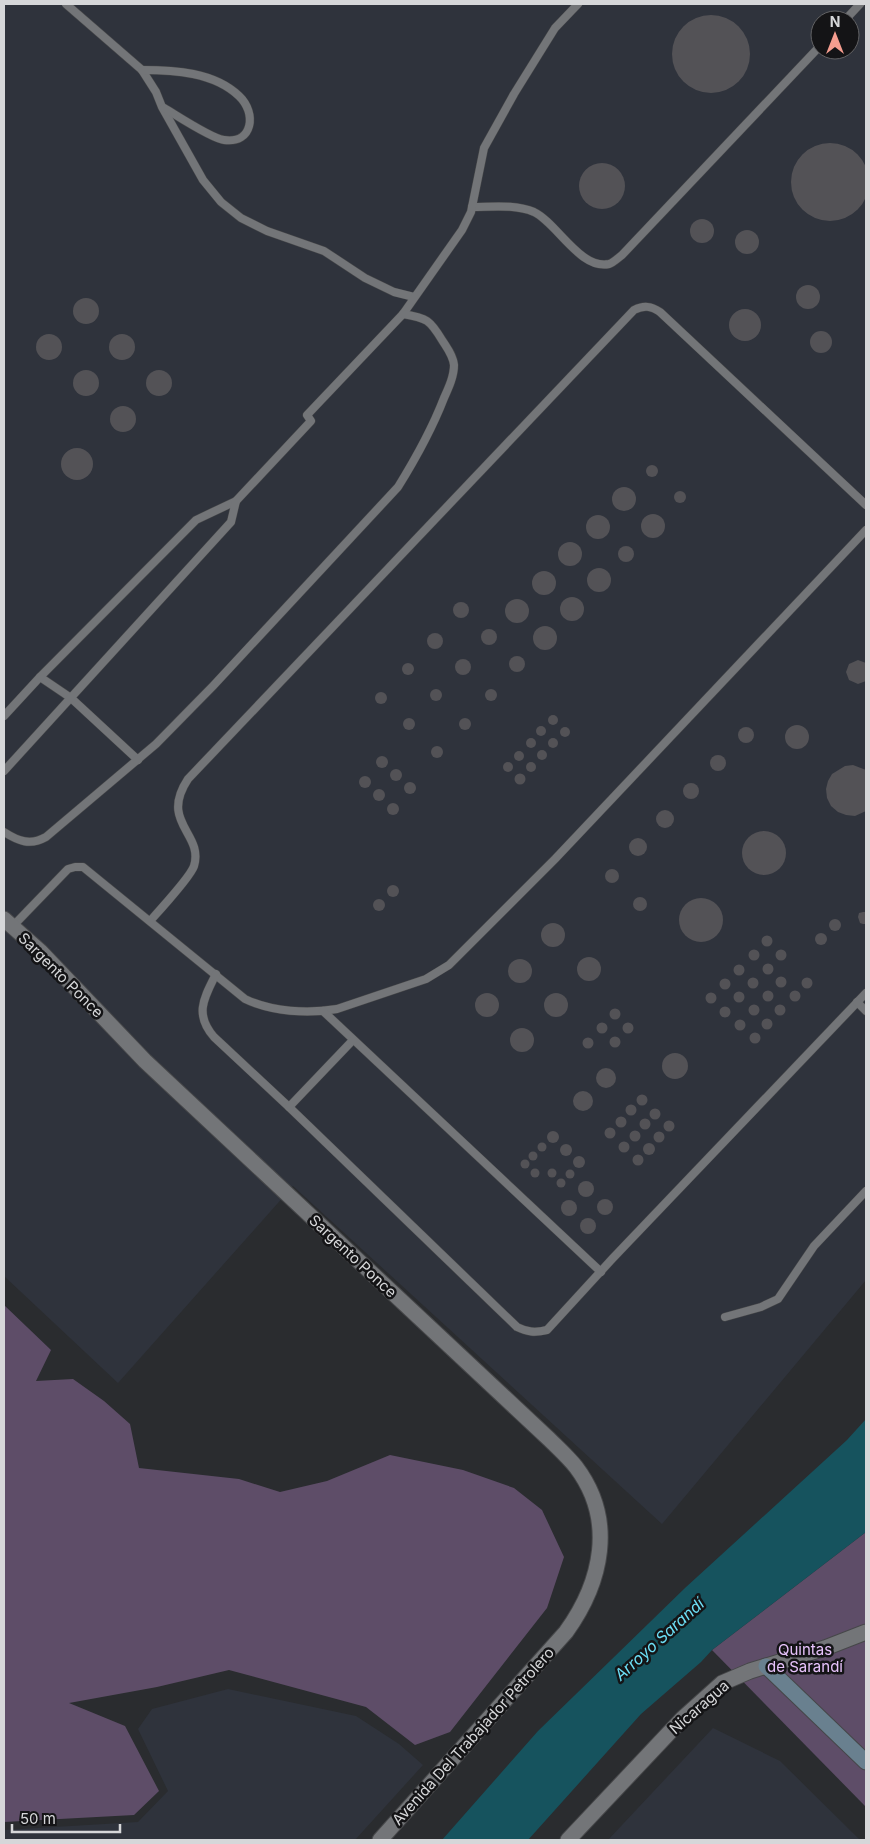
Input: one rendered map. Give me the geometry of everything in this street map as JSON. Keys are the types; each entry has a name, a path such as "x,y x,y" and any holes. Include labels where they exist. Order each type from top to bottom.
{"street":[{"name":"Sargento Ponce","path":"8,923 40,951 145,1061 549,1439 576,1467 588,1486 596,1506 601,1550 588,1596 566,1632"},
{"name":"Avenida Del Trabajador Petrolero","path":"380,1840 566,1632"},
{"name":"Nicaragua","path":"568,1840 683,1718 722,1684 750,1671 825,1648 866,1632"},
{"path":"766,1666 866,1762"}],"lane":[{"path":"4,716 40,677 196,520 236,501 311,420 307,415 403,314 462,230 472,206 484,148 514,94 555,28 578,4"},
{"path":"71,5 142,70 156,92 162,107 203,180 221,202 241,218 267,231 324,251 365,278 394,292 414,297"},
{"path":"472,206 521,207 536,213 588,260 599,264 611,264 622,255 810,57"},
{"path":"142,70 171,70 220,83 239,95 247,106 250,124 245,133 236,140 224,140 213,137 162,107"},
{"path":"150,921 194,868 196,857 194,848 181,822 177,804 180,790 188,779 634,310 640,307 651,306 660,312 866,505"},
{"path":"4,832 17,840 29,842 36,842 46,838 138,760 213,686 386,502 420,450 434,423 453,376 454,363 451,354 432,324 424,319 403,314"},
{"path":"4,770 231,522 236,501"},
{"path":"8,923 68,869 83,867 245,999 256,1004 273,1008 323,1012 426,979 449,965 555,859 866,530"},
{"path":"40,677 71,698 138,760"},
{"path":"216,974 203,1000 203,1020 207,1029 516,1327 526,1331 538,1332 547,1330 866,993"},
{"path":"857,1002 866,1011"},
{"path":"323,1012 601,1272"},
{"path":"289,1107 353,1040"},
{"path":"725,1317 761,1307 778,1299 814,1246 866,1192"}],"shaded area":[{"path":"4,4 866,4 866,1280 662,1524 293,1186 118,1383 4,1276"},
{"path":"228,1689 356,1716 399,1744 423,1765 355,1840 4,1840 4,1830 138,1822 168,1791 138,1729 152,1709"},
{"path":"713,1728 780,1761 860,1840 608,1840"}],"green space":[{"path":"4,1305 51,1350 36,1381 73,1379 104,1401 130,1424 139,1468 239,1479 280,1492 327,1481 390,1455 463,1470 514,1488 542,1510 564,1557 547,1608 450,1732 415,1745 366,1707 229,1670 157,1687 69,1703 125,1726 159,1791 134,1815 4,1822"},
{"name":"Quintas de Sarandí","path":"866,1532 866,1807 712,1650"}],"water":[{"name":"Arroyo Sarandí","path":"866,1419 866,1532 712,1650 701,1662 641,1714 528,1840 442,1840 538,1731 685,1588 847,1440"}],"building":[{"path":"711,15 726,18 739,26 747,39 750,54 747,69 739,82 726,90 711,93 696,90 683,82 675,69 672,54 675,39 683,26 696,18"},
{"path":"830,143 845,146 862,160 866,167 869,182 866,197 852,214 845,218 830,221 815,218 798,204 794,197 791,182 794,167 808,150 815,146"},
{"path":"597,163 607,163 621,173 625,186 621,199 615,205 607,209 597,209 583,199 579,191 579,181 589,167"},
{"path":"702,219 707,220 713,226 713,236 707,242 702,243 697,242 691,236 690,231 691,226 697,220"},
{"path":"747,230 752,231 758,237 758,247 752,253 747,254 742,253 736,247 735,242 736,237 742,231"},
{"path":"808,285 813,286 819,292 819,302 813,308 808,309 803,308 797,302 796,297 797,292 803,286"},
{"path":"86,298 95,302 99,311 95,320 86,324 77,320 73,311 77,302"},
{"path":"745,309 751,310 756,314 760,319 760,331 756,336 751,340 745,341 739,340 734,336 730,331 729,325 730,319 734,314 739,310"},
{"path":"821,331 829,334 832,342 829,350 821,353 813,350 810,342 813,334"},
{"path":"49,334 58,338 62,347 58,356 49,360 40,356 36,347 40,338"},
{"path":"122,334 131,338 135,347 131,356 122,360 113,356 109,347 113,338"},
{"path":"86,370 95,374 99,383 95,392 86,396 77,392 73,383 77,374"},
{"path":"159,370 168,374 172,383 168,392 159,396 150,392 146,383 150,374"},
{"path":"123,406 132,410 136,419 132,428 123,432 114,428 110,419 114,410"},
{"path":"77,448 88,453 93,464 88,475 77,480 66,475 61,464 66,453"},
{"path":"654,465 657,466 657,476 650,477 647,476 646,469 647,466"},
{"path":"624,487 632,491 636,499 632,507 624,511 616,507 612,499 616,491"},
{"path":"682,491 685,492 685,502 678,503 675,502 674,495 675,492"},
{"path":"653,514 661,518 665,526 661,534 653,538 645,534 641,526 645,518"},
{"path":"598,515 606,519 610,527 606,535 598,539 590,535 586,527 590,519"},
{"path":"570,542 578,546 582,554 578,562 570,566 562,562 558,554 562,546"},
{"path":"623,546 629,546 634,551 632,560 623,562 618,557 618,551"},
{"path":"599,568 607,572 611,580 607,588 599,592 591,588 587,580 591,572"},
{"path":"544,571 552,575 556,583 552,591 544,595 536,591 532,583 536,575"},
{"path":"572,597 580,601 584,609 580,617 572,621 564,617 560,609 564,601"},
{"path":"517,599 525,603 529,611 525,619 517,623 509,619 505,611 509,603"},
{"path":"461,602 469,610 461,618 453,610"},
{"path":"545,626 553,630 557,638 553,646 545,650 537,646 533,638 537,630"},
{"path":"489,629 497,637 489,645 481,637"},
{"path":"435,633 443,641 435,649 427,641"},
{"path":"517,656 525,664 517,672 509,664"},
{"path":"463,659 471,667 463,675 455,667"},
{"path":"858,660 866,663 866,681 858,684 849,680 846,672 849,664"},
{"path":"408,663 414,669 408,675 402,669"},
{"path":"436,689 442,695 436,701 430,695"},
{"path":"491,689 497,695 491,701 485,695"},
{"path":"381,692 387,698 381,704 375,698"},
{"path":"551,715 555,715 558,720 557,724 551,725 548,722 548,718"},
{"path":"409,718 415,724 409,730 403,724"},
{"path":"463,718 467,718 471,724 467,730 463,730 459,726 459,722"},
{"path":"797,725 802,726 808,732 808,742 802,748 797,749 792,748 786,742 785,737 786,732 792,726"},
{"path":"539,726 543,726 546,731 545,735 539,736 536,733 536,729"},
{"path":"563,727 567,727 570,732 569,736 563,737 560,734 560,730"},
{"path":"746,727 754,735 746,743 738,735"},
{"path":"529,738 533,738 536,743 535,747 529,748 526,745 526,741"},
{"path":"551,738 555,738 558,743 557,747 551,748 548,745 548,741"},
{"path":"437,746 443,752 437,758 431,752"},
{"path":"540,750 544,750 547,755 546,759 540,760 537,757 537,753"},
{"path":"517,751 521,751 524,756 523,760 517,761 514,758 514,754"},
{"path":"718,755 726,763 718,771 710,763"},
{"path":"382,756 388,762 382,768 376,762"},
{"path":"506,762 510,762 513,767 512,771 506,772 503,769 503,765"},
{"path":"529,762 533,762 536,767 535,771 529,772 526,769 526,765"},
{"path":"853,765 866,770 866,811 855,816 838,812 831,806 827,798 826,789 832,774 845,766"},
{"path":"396,769 402,775 396,781 390,775"},
{"path":"518,774 522,774 525,779 524,783 518,784 515,781 515,777"},
{"path":"365,776 371,782 365,788 359,782"},
{"path":"410,782 416,788 410,794 404,788"},
{"path":"691,783 699,791 691,799 683,791"},
{"path":"377,789 381,789 385,795 381,801 377,801 373,797 373,793"},
{"path":"393,803 399,809 393,815 387,809"},
{"path":"661,810 669,810 674,815 672,826 661,828 656,823 656,815"},
{"path":"768,831 780,837 785,844 785,862 780,869 773,874 760,875 752,872 745,865 742,849 745,841 752,834"},
{"path":"634,838 642,838 647,843 645,854 634,856 629,851 629,843"},
{"path":"609,869 615,869 619,876 615,883 609,883 605,879 605,873"},
{"path":"393,885 399,891 393,897 387,891"},
{"path":"637,897 643,897 647,904 643,911 637,911 633,907 633,901"},
{"path":"705,898 717,904 722,911 722,929 717,936 710,941 697,942 689,939 682,932 679,916 682,908 689,901"},
{"path":"379,899 385,905 379,911 373,905"},
{"path":"866,912 866,924 860,923 858,917 859,913"},
{"path":"833,919 837,919 841,925 837,931 833,931 829,927 829,923"},
{"path":"553,923 561,927 565,935 561,943 553,947 545,943 541,935 545,927"},
{"path":"819,933 823,933 827,939 823,945 819,945 815,941 815,937"},
{"path":"765,936 769,936 772,941 771,945 765,946 762,943 762,939"},
{"path":"752,950 756,950 759,955 758,959 752,960 749,957 749,953"},
{"path":"779,950 783,950 786,955 785,959 779,960 776,957 776,953"},
{"path":"589,957 597,961 601,969 597,977 589,981 581,977 577,969 581,961"},
{"path":"520,959 528,963 532,971 528,979 520,983 512,979 508,971 512,963"},
{"path":"766,964 770,964 773,969 772,973 766,974 763,971 763,967"},
{"path":"737,965 741,965 744,970 743,974 737,975 734,972 734,968"},
{"path":"753,977 759,983 753,989 747,983"},
{"path":"779,977 783,977 786,982 785,986 779,987 776,984 776,980"},
{"path":"805,978 809,978 812,983 811,987 805,988 802,985 802,981"},
{"path":"723,979 727,979 730,984 729,988 723,989 720,986 720,982"},
{"path":"739,991 745,997 739,1003 733,997"},
{"path":"766,991 770,991 773,996 772,1000 766,1001 763,998 763,994"},
{"path":"793,991 797,991 800,996 799,1000 793,1001 790,998 790,994"},
{"path":"487,993 495,997 499,1005 495,1013 487,1017 479,1013 475,1005 479,997"},
{"path":"556,993 564,997 568,1005 564,1013 556,1017 548,1013 544,1005 548,997"},
{"path":"709,993 713,993 716,998 715,1002 709,1003 706,1000 706,996"},
{"path":"754,1004 760,1010 754,1016 748,1010"},
{"path":"778,1005 782,1005 785,1010 784,1014 778,1015 775,1012 775,1008"},
{"path":"725,1006 731,1012 725,1018 719,1012"},
{"path":"613,1009 617,1009 620,1014 619,1018 613,1019 610,1016 610,1012"},
{"path":"765,1019 769,1019 772,1024 771,1028 765,1029 762,1026 762,1022"},
{"path":"738,1020 742,1020 745,1025 744,1029 738,1030 735,1027 735,1023"},
{"path":"600,1023 604,1023 607,1028 606,1032 600,1033 597,1030 597,1026"},
{"path":"626,1023 630,1023 633,1028 632,1032 626,1033 623,1030 623,1026"},
{"path":"522,1028 530,1032 534,1040 530,1048 522,1052 514,1048 510,1040 514,1032"},
{"path":"753,1033 757,1033 760,1038 759,1042 753,1043 750,1040 750,1036"},
{"path":"613,1037 617,1037 620,1042 619,1046 613,1047 610,1044 610,1040"},
{"path":"586,1038 590,1038 593,1043 592,1047 586,1048 583,1045 583,1041"},
{"path":"675,1053 685,1056 688,1066 685,1076 675,1079 665,1076 662,1066 665,1056"},
{"path":"606,1068 613,1071 616,1078 613,1085 606,1088 599,1085 596,1078 599,1071"},
{"path":"583,1091 590,1094 593,1101 590,1108 583,1111 576,1108 573,1101 576,1094"},
{"path":"642,1094 648,1100 642,1106 636,1100"},
{"path":"631,1104 637,1110 631,1116 625,1110"},
{"path":"655,1108 661,1114 655,1120 649,1114"},
{"path":"621,1116 627,1122 621,1128 615,1122"},
{"path":"645,1118 651,1124 645,1130 639,1124"},
{"path":"669,1120 675,1126 669,1132 663,1126"},
{"path":"610,1127 616,1133 610,1139 604,1133"},
{"path":"635,1130 641,1136 635,1142 629,1136"},
{"path":"553,1131 559,1137 553,1143 547,1137"},
{"path":"659,1131 665,1137 659,1143 653,1137"},
{"path":"624,1141 630,1147 624,1153 618,1147"},
{"path":"542,1143 546,1147 542,1151 538,1147"},
{"path":"649,1143 655,1149 649,1155 643,1149"},
{"path":"566,1144 572,1150 566,1156 560,1150"},
{"path":"533,1152 537,1156 533,1160 529,1156"},
{"path":"638,1154 644,1160 638,1166 632,1160"},
{"path":"579,1156 585,1162 579,1168 573,1162"},
{"path":"525,1160 529,1164 525,1168 521,1164"},
{"path":"535,1169 539,1173 535,1177 531,1173"},
{"path":"552,1169 556,1173 552,1177 548,1173"},
{"path":"570,1170 574,1174 570,1178 566,1174"},
{"path":"561,1179 565,1183 561,1187 557,1183"},
{"path":"586,1181 592,1183 594,1189 592,1195 586,1197 580,1195 578,1189 580,1183"},
{"path":"605,1199 611,1201 613,1207 611,1213 605,1215 599,1213 597,1207 599,1201"},
{"path":"569,1200 575,1202 577,1208 575,1214 569,1216 563,1214 561,1208 563,1202"},
{"path":"588,1218 594,1220 596,1226 594,1232 588,1234 582,1232 580,1226 582,1220"}]}
